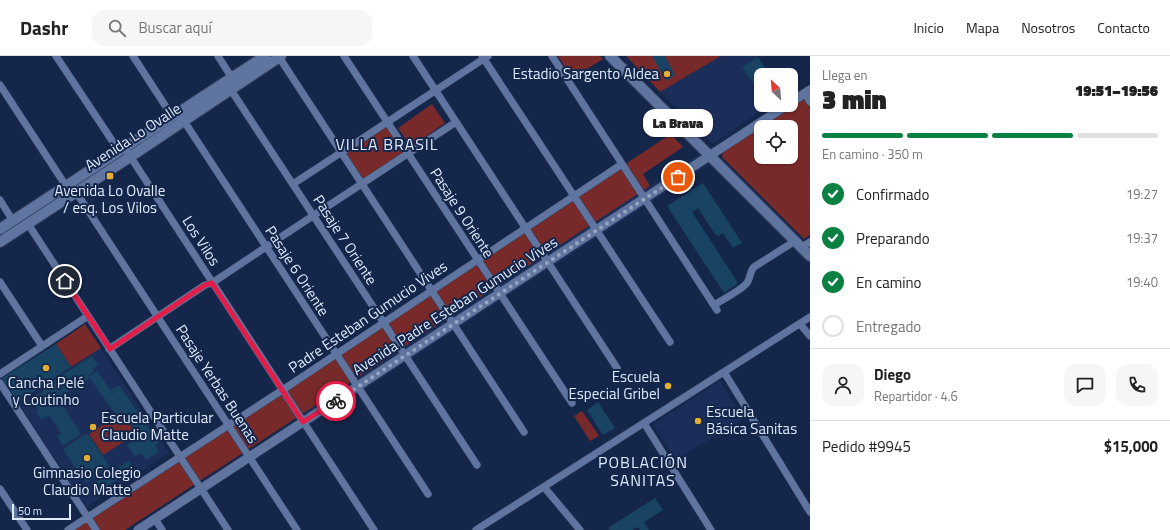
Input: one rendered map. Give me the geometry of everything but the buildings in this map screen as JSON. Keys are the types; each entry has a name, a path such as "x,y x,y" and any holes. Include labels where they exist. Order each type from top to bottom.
{"main road":[{"name":"Avenida Lo Ovalle","path":"0,229 265,56"},
{"path":"610,56 710,156 802,243 810,256"},
{"name":"Avenida Lo Ovalle","path":"0,242 280,57"}],"street":[{"name":"Los Vilos","path":"56,56 121,149 130,157 374,530"},
{"path":"133,56 172,116"},
{"path":"218,56 232,78"},
{"name":"Pasaje 9 Oriente","path":"344,56 572,403"},
{"path":"413,56 617,368"},
{"path":"552,56 715,307 745,286 749,280 750,272 754,267 802,243"},
{"path":"280,57 341,153 524,432"},
{"path":"293,184 436,91 485,57 670,342"},
{"path":"0,85 66,186"},
{"name":"Pasaje 7 Oriente","path":"231,90 477,465"},
{"path":"798,98 807,92 810,102"},
{"name":"Avenida Padre Esteban Gumucio Vives","path":"138,530 776,112"},
{"name":"Pasaje 6 Oriente","path":"184,121 428,494"},
{"path":"110,349 205,285 212,283 456,122"},
{"name":"Padre Esteban Gumucio Vives","path":"68,530 622,164"},
{"name":"Pasaje Yerbas Buenas","path":"76,192 297,530"},
{"path":"0,200 13,221"},
{"path":"28,224 228,530"},
{"path":"0,282 42,346"},
{"path":"0,374 88,316"},
{"path":"476,530 810,317"},
{"path":"800,324 810,336"},
{"path":"724,372 810,512"},
{"path":"0,383 96,530"},
{"path":"644,423 711,530"},
{"path":"544,487 580,530"},
{"path":"0,489 27,530"},
{"path":"155,519 162,530"}],"shaded area":[{"path":"558,56 600,56 603,59 572,78"},
{"name":"Estadio Sargento Aldea","path":"626,56 721,56 660,92"},
{"path":"721,56 758,57 743,68 754,84 754,112 759,112 713,144 660,92"},
{"path":"801,99 805,100 810,108 810,235 804,239 722,157 723,151 754,130 754,164 798,164 798,120 770,120 782,112 798,112 798,101"},
{"path":"432,104 445,123 411,147 398,128"},
{"path":"384,126 388,127 403,151 402,154 365,178 362,178 347,155 347,152"},
{"path":"671,134 683,147 643,174 650,186 125,530 71,530"},
{"path":"699,154 708,165 312,424 305,412"},
{"path":"85,324 101,348 71,367 56,344"},
{"name":"Escuela Particular Claudio Matte","path":"101,348 169,453 86,507 18,402"},
{"name":"Escuela Básica Sanitas","path":"720,381 743,419 676,460 653,424"},
{"path":"582,411 599,436 590,441 574,416"},
{"path":"122,412 136,434 103,455 89,434"}],"way so far":[{"path":"336,401 678,177"}],"place":[{"name":"Estadio Sargento Aldea","path":"667,74"},
{"name":"Avenida Lo Ovalle / esq. Los Vilos","path":"110,176"},
{"name":"La Brava","path":"678,177"},
{"name":"Cancha Pelé y Coutinho","path":"46,368"},
{"name":"Escuela Especial Gribel","path":"668,386"},
{"name":"Escuela Básica Sanitas","path":"698,421"},
{"name":"Escuela Particular Claudio Matte","path":"93,427"},
{"name":"Gimnasio Colegio Claudio Matte","path":"87,458"}],"district":[{"name":"VILLA BRASIL","path":"387,144"},
{"name":"POBLACIÓN SANITAS","path":"643,471"}],"route":[{"path":"65,281 110,349 205,285 212,283 303,422 336,401"}]}
